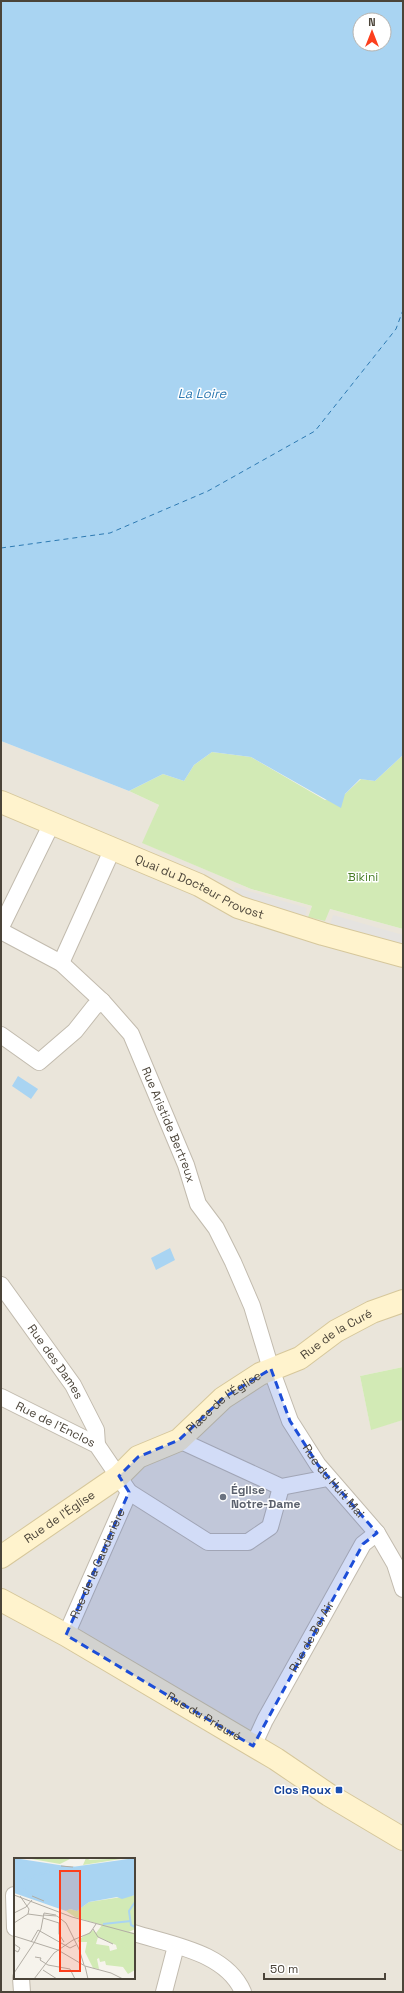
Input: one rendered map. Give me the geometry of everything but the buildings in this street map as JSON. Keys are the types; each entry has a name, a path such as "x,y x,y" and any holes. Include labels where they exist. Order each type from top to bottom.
{"street":[{"name":"Quai du Docteur Provost","path":"1,802 199,885 238,907 323,934 403,956"},
{"path":"1,927 52,823"},
{"path":"61,963 113,848"},
{"name":"Rue Aristide Bertreux","path":"1,931 61,963 102,1001 131,1034 186,1165 198,1204 216,1228 252,1306 271,1369"},
{"path":"1,1036 39,1062 75,1031 94,1006 102,1001"},
{"name":"Rue des Dames","path":"1,1285 73,1385 96,1430 97,1445"},
{"name":"Rue de la Curé","path":"271,1369 300,1358 336,1331 372,1312 403,1301"},
{"name":"Place de l'Église","path":"124,1484 138,1457 179,1440 223,1398 260,1374 271,1369"},
{"name":"Rue du Huit Mai","path":"271,1369 290,1421 328,1478 377,1533 395,1564 403,1588"},
{"name":"Rue de l'Enclos","path":"1,1397 97,1445 124,1484"},
{"name":"Place de l'Église","path":"179,1440 281,1487"},
{"path":"124,1484 208,1542 248,1542 270,1526 281,1487 328,1478"},
{"name":"Rue de l'Église","path":"1,1557 124,1484"},
{"name":"Rue de la Gaudarière","path":"66,1635 124,1484"},
{"name":"Rue de Bel Air","path":"253,1746 268,1713 363,1544 377,1533"},
{"name":"Rue du Prieuré","path":"1,1600 66,1635 253,1746 403,1839"},
{"path":"10,1895 14,1921"},
{"path":"135,1933 200,1953 229,1972 240,1984 243,1992"},
{"path":"164,1992 176,1946"},
{"path":"20,1979 22,1992"}],"highlighted area":[{"path":"271,1369 290,1421 318,1465 377,1533 363,1544 253,1746 66,1635 129,1492 119,1476 138,1457 179,1440 223,1398"}],"shaded area":[{"path":"1,741 129,791 159,805 143,843 251,889 312,906 308,917 330,909 403,929 403,1367 360,1376 371,1429 403,1420 403,1992 1,1992"},
{"path":"235,887 307,908 305,917 233,896"},
{"path":"333,915 403,935 403,947 330,925"}],"green space":[{"name":"Bikini","path":"212,752 251,757 325,800 345,794 361,779 375,781 403,755 403,929 330,909 325,921 308,917 312,906 251,889 142,843 159,805 129,791 163,774 184,781 194,765"},
{"path":"403,1367 403,1420 371,1430 360,1376"}],"water":[{"name":"La Loire","path":"1,1 403,1 403,755 375,781 360,779 345,794 341,808 251,757 212,752 194,765 184,781 163,774 129,791 1,741"},
{"path":"18,1076 38,1089 31,1099 12,1086"},
{"path":"170,1248 175,1260 156,1270 151,1258"}],"ferry route":[{"path":"1,548 110,533 208,491 315,431 396,329 403,310"}],"place":[{"name":"Église Notre-Dame","path":"223,1497"},
{"name":"Clos Roux","path":"339,1790"}]}
